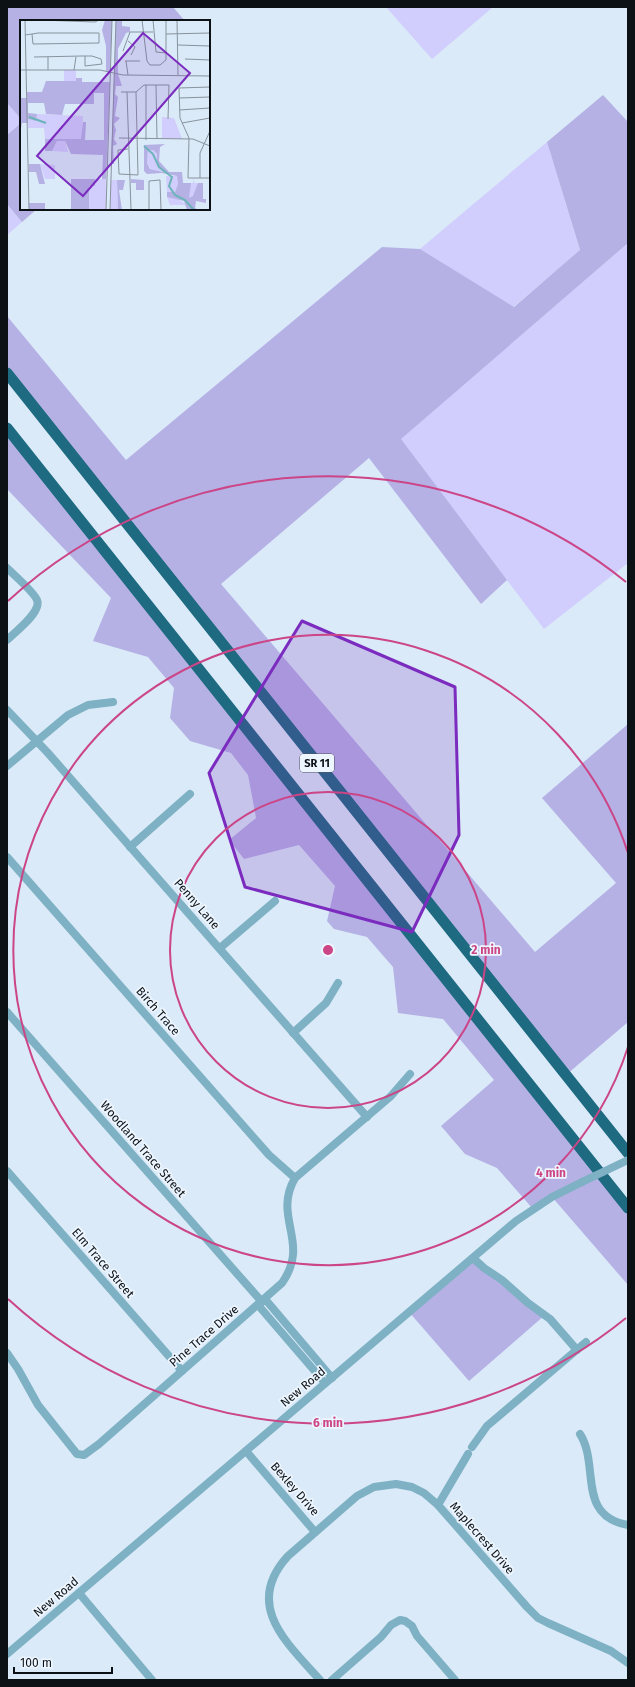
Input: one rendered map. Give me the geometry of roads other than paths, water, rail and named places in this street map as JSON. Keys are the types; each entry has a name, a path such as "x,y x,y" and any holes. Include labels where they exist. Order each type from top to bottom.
{"highway":[{"name":"SR 11","path":"7,373 628,1153"},
{"name":"SR 11","path":"7,428 628,1208"}],"street":[{"path":"7,568 36,598 38,604 36,612 7,640"},
{"path":"7,766 62,719 75,711 91,705 113,702"},
{"name":"Penny Lane","path":"7,710 37,741 367,1117"},
{"path":"130,847 190,794"},
{"name":"Birch Trace","path":"7,856 269,1155 295,1178"},
{"path":"220,948 275,901"},
{"path":"293,1033 326,1003 338,983"},
{"name":"Woodland Trace Street","path":"7,1012 262,1302 329,1381"},
{"name":"Pine Trace Drive","path":"7,1353 18,1369 38,1405 79,1455 84,1454 99,1444 282,1283 292,1263 294,1243 287,1216 286,1205 289,1191 295,1178 391,1096 410,1074"},
{"name":"New Road","path":"7,1654 528,1212 552,1197 628,1160"},
{"name":"Elm Trace Street","path":"7,1171 182,1370"},
{"path":"473,1258 550,1319 577,1350"},
{"path":"438,1504 487,1426 586,1342"},
{"path":"580,1434 584,1440 589,1456 591,1489 596,1502 607,1516 619,1523 628,1525"},
{"name":"Bexley Drive","path":"246,1451 316,1532 288,1556 278,1567 271,1585 269,1604 272,1619 279,1633 320,1680"},
{"name":"Maplecrest Drive","path":"316,1532 358,1496 368,1490 380,1486 396,1484 412,1487 424,1493 438,1504 533,1614 548,1623 611,1651 628,1663"},
{"path":"79,1593 152,1680"},
{"path":"332,1680 381,1637 391,1625 400,1620 405,1621 412,1626 417,1636 455,1680"}]}
